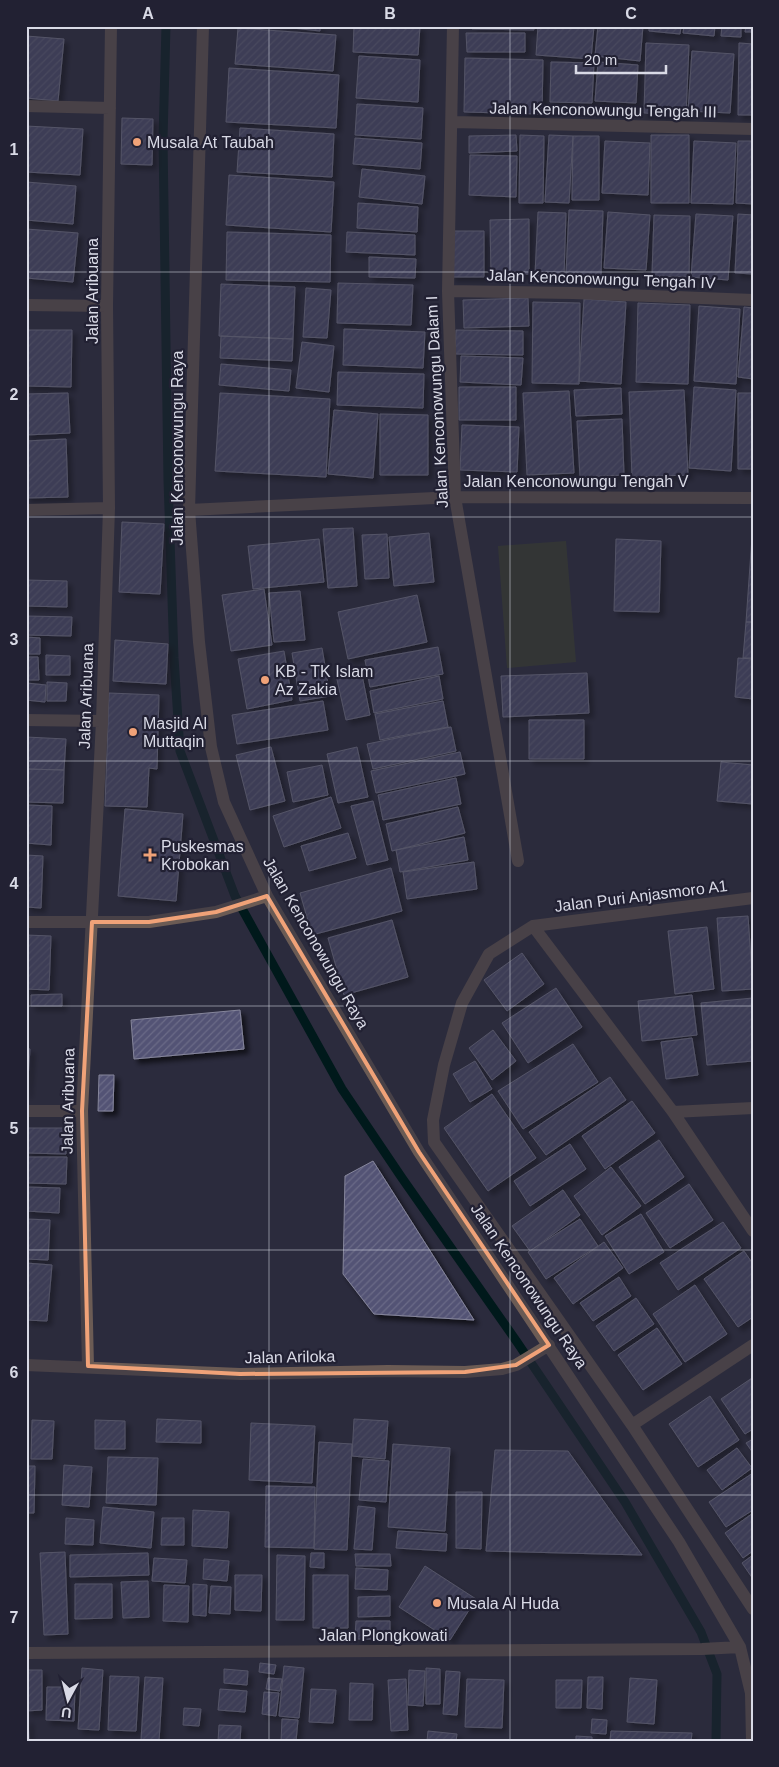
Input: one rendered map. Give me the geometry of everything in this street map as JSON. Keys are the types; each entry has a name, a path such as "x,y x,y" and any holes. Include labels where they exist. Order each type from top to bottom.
{"street":[{"name":"Jalan Aribuana","path":"88,1366 82,1111 102,721 109,508 107,306 111,26"},
{"name":"Jalan Kenconowungu Raya","path":"203,26 189,510 198,642 211,747 224,802 262,898 543,1348 679,1542 736,1648 751,1693 752,1741"},
{"name":"Jalan Kenconowungu Dalam I","path":"453,26 448,292 455,497 518,860"},
{"path":"26,106 110,108"},
{"name":"Jalan Kenconowungu Tengah III","path":"452,122 753,129"},
{"name":"Jalan Kenconowungu Tengah IV","path":"448,292 573,293 753,300"},
{"path":"26,305 107,306"},
{"name":"Jalan Kenconowungu Tengah V","path":"189,510 455,497 753,498"},
{"path":"26,510 109,508"},
{"path":"26,720 102,721"},
{"path":"26,922 149,922 216,912 262,898"},
{"name":"Jalan Puri Anjasmoro A1","path":"533,926 753,898"},
{"path":"753,1231 673,1112 533,926 489,954 462,1003 442,1074 433,1120 434,1142 632,1424 753,1609"},
{"path":"673,1112 753,1108"},
{"path":"26,1111 82,1111"},
{"path":"632,1424 753,1345"},
{"name":"Jalan Ariloka","path":"26,1365 88,1366 240,1374 388,1371 465,1372 502,1369 516,1365 543,1348"},
{"name":"Jalan Plongkowati","path":"26,1652 736,1648"}],"highlighted area":[{"path":"267,896 419,1152 549,1345 516,1365 465,1372 240,1374 88,1366 82,1111 92,922 149,922 216,912"}],"green space":[{"path":"566,541 576,662 507,668 498,546"}],"building":[{"path":"274,26 320,26 320,31"},
{"path":"354,26 420,26 418,55 353,52"},
{"path":"472,26 534,26 534,30 472,29"},
{"path":"538,26 594,26 591,59 536,55"},
{"path":"598,26 643,26 640,61 595,56"},
{"path":"649,26 681,26 680,34 649,31"},
{"path":"684,26 715,26 714,36 683,33"},
{"path":"722,26 741,26 741,37 721,36"},
{"path":"746,26 753,26 753,32 745,32"},
{"path":"238,28 336,35 333,71 235,64"},
{"path":"466,33 525,33 525,52 467,52"},
{"path":"26,36 64,39 58,101 26,98"},
{"path":"646,43 689,45 686,115 644,113"},
{"path":"739,43 753,44 753,115 738,115"},
{"path":"692,51 734,54 730,113 688,111"},
{"path":"359,56 420,60 418,102 356,98"},
{"path":"465,58 543,60 542,114 464,112"},
{"path":"551,62 594,63 592,103 550,102"},
{"path":"598,62 638,65 636,103 595,101"},
{"path":"229,68 339,75 336,128 226,122"},
{"path":"357,104 423,108 421,139 355,135"},
{"name":"Musala At Taubah","path":"122,118 153,119 152,165 121,164"},
{"path":"26,126 83,129 80,175 26,172"},
{"path":"240,128 334,134 332,177 237,172"},
{"path":"516,135 517,151 469,153 469,136"},
{"path":"520,135 544,136 543,203 519,203"},
{"path":"549,135 573,136 569,203 545,202"},
{"path":"651,135 689,135 689,203 651,203"},
{"path":"573,136 599,136 599,200 572,200"},
{"path":"355,138 422,143 420,169 353,164"},
{"path":"605,141 650,143 648,195 602,193"},
{"path":"694,141 736,143 733,204 691,203"},
{"path":"738,141 753,141 753,204 736,203"},
{"path":"470,155 517,156 516,197 469,195"},
{"path":"362,169 425,176 422,204 359,197"},
{"path":"229,175 334,182 331,232 226,225"},
{"path":"26,182 76,186 73,224 26,220"},
{"path":"358,203 418,207 417,232 357,228"},
{"path":"569,210 603,211 601,275 566,274"},
{"path":"538,212 566,213 564,276 535,275"},
{"path":"608,212 650,215 646,270 604,268"},
{"path":"696,214 733,216 728,280 691,277"},
{"path":"738,214 753,215 753,274 735,273"},
{"path":"654,215 690,216 689,277 652,276"},
{"path":"529,219 529,274 491,274 490,220"},
{"path":"26,229 78,233 73,282 26,278"},
{"path":"451,231 484,231 484,277 451,277"},
{"path":"227,232 331,235 330,282 226,280"},
{"path":"347,232 415,235 415,255 346,252"},
{"path":"369,257 416,259 415,278 369,277"},
{"path":"338,283 413,285 411,325 337,323"},
{"path":"221,284 295,287 293,339 219,336"},
{"path":"306,288 331,290 327,338 303,337"},
{"path":"528,298 529,326 464,328 463,300"},
{"path":"584,299 626,302 621,384 579,381"},
{"path":"533,302 580,303 579,384 532,383"},
{"path":"638,303 690,305 688,384 636,382"},
{"path":"699,306 740,309 736,384 694,381"},
{"path":"744,307 753,308 753,379 738,377"},
{"path":"344,329 425,332 423,368 343,365"},
{"path":"26,330 72,330 71,387 26,386"},
{"path":"456,330 523,331 523,355 455,354"},
{"path":"221,336 293,339 292,361 220,358"},
{"path":"302,342 334,346 329,392 296,388"},
{"path":"461,356 523,358 521,385 460,382"},
{"path":"221,364 291,370 289,391 219,385"},
{"path":"338,372 424,374 423,408 337,405"},
{"path":"459,387 516,387 516,420 459,420"},
{"path":"694,387 736,390 731,471 689,468"},
{"path":"621,388 622,414 576,416 574,390"},
{"path":"684,390 688,475 632,477 629,392"},
{"path":"569,391 574,473 527,475 523,393"},
{"path":"68,393 70,433 26,435 26,394"},
{"path":"220,393 330,399 326,477 215,471"},
{"path":"738,393 753,393 753,469 738,469"},
{"path":"334,410 378,414 373,478 328,474"},
{"path":"380,414 428,415 428,475 380,475"},
{"path":"622,419 624,475 580,477 577,421"},
{"path":"462,425 519,427 517,472 460,470"},
{"path":"66,439 68,497 26,498 26,441"},
{"path":"122,522 164,524 160,594 119,592"},
{"path":"353,528 357,586 328,588 323,529"},
{"path":"429,533 434,582 394,586 389,537"},
{"path":"387,534 389,578 365,579 362,535"},
{"path":"752,537 753,622 746,622"},
{"path":"319,539 324,582 253,589 248,546"},
{"path":"616,539 661,541 659,612 614,611"},
{"path":"26,580 67,581 67,607 26,606"},
{"path":"264,589 272,645 231,651 222,595"},
{"path":"300,591 305,640 274,642 269,593"},
{"path":"417,595 427,642 348,659 338,612"},
{"path":"26,616 72,617 71,636 26,635"},
{"path":"746,622 753,622 753,658 743,658"},
{"path":"26,637 40,638 40,654 26,654"},
{"path":"115,640 168,644 166,684 113,681"},
{"path":"438,647 443,674 370,687 365,660"},
{"path":"322,648 330,696 300,701 292,653"},
{"name":"KB - TK Islam Az Zakia","path":"284,651 292,700 247,709 238,659"},
{"path":"46,655 70,656 70,675 46,675"},
{"path":"26,657 38,657 39,680 26,680"},
{"path":"738,658 753,659 753,699 735,697"},
{"path":"361,670 370,715 346,720 336,675"},
{"path":"587,673 589,713 503,717 501,676"},
{"path":"439,676 443,699 374,713 370,691"},
{"path":"47,682 67,683 66,701 47,701"},
{"path":"26,683 46,685 45,702 26,700"},
{"name":"Masjid Al Muttaqin","path":"109,693 159,695 157,769 149,768 147,807 105,806"},
{"path":"323,701 328,730 237,744 232,715"},
{"path":"443,701 448,727 380,740 375,714"},
{"path":"529,720 584,720 584,759 529,759"},
{"path":"451,727 456,751 373,769 367,744"},
{"path":"26,737 66,739 64,770 26,769"},
{"path":"271,747 285,801 250,810 236,755"},
{"path":"357,747 368,797 338,803 327,754"},
{"path":"460,752 465,774 376,793 371,771"},
{"path":"721,762 753,765 753,804 717,801"},
{"path":"322,765 328,795 293,802 287,772"},
{"path":"26,769 64,770 63,803 26,802"},
{"path":"456,778 461,804 383,820 378,795"},
{"path":"331,797 341,828 284,847 273,816"},
{"path":"373,801 388,860 367,865 351,806"},
{"path":"26,805 52,806 51,845 26,843"},
{"path":"458,807 465,833 392,851 386,824"},
{"name":"Puskesmas Krobokan","path":"125,809 183,814 176,901 118,896"},
{"path":"348,833 356,858 309,871 301,846"},
{"path":"464,837 468,860 400,872 396,850"},
{"path":"26,855 43,856 41,908 26,907"},
{"path":"474,862 477,889 407,899 403,872"},
{"path":"391,868 402,911 312,935 300,893"},
{"path":"748,916 753,989 722,991 717,918"},
{"path":"392,920 408,977 344,995 328,938"},
{"path":"707,927 714,989 675,994 668,931"},
{"path":"26,935 51,936 49,990 26,989"},
{"path":"522,953 544,984 507,1011 484,980"},
{"path":"556,988 582,1027 528,1063 502,1023"},
{"path":"62,994 62,1006 31,1006 31,995"},
{"path":"692,995 697,1035 642,1041 638,1001"},
{"path":"753,998 753,1061 707,1065 701,1003"},
{"path":"240,1010 244,1049 134,1059 131,1020"},
{"path":"493,1030 516,1061 492,1080 469,1048"},
{"path":"692,1038 698,1075 666,1079 661,1042"},
{"path":"573,1044 598,1082 523,1129 498,1091"},
{"path":"26,1048 30,1049 27,1094 26,1094"},
{"path":"475,1061 492,1089 470,1102 453,1074"},
{"path":"99,1075 114,1075 113,1111 98,1111"},
{"path":"610,1077 626,1100 546,1155 529,1132"},
{"path":"492,1094 536,1158 488,1191 444,1128"},
{"path":"632,1101 655,1133 605,1169 582,1136"},
{"path":"27,1128 66,1128 66,1154 27,1153"},
{"path":"659,1140 684,1177 645,1204 619,1167"},
{"path":"570,1144 586,1169 530,1206 514,1181"},
{"path":"26,1157 67,1157 66,1184 26,1183"},
{"path":"373,1161 474,1320 374,1314 343,1274 345,1176"},
{"path":"611,1167 641,1206 602,1235 574,1196"},
{"path":"689,1184 713,1220 670,1248 646,1213"},
{"path":"26,1187 60,1188 59,1213 26,1211"},
{"path":"563,1190 580,1215 530,1251 512,1226"},
{"path":"641,1214 664,1252 629,1274 605,1236"},
{"path":"26,1219 50,1220 48,1260 26,1259"},
{"path":"580,1219 598,1246 546,1279 528,1252"},
{"path":"723,1222 741,1248 678,1290 660,1263"},
{"path":"604,1242 623,1268 573,1304 554,1278"},
{"path":"744,1251 753,1264 753,1317 738,1327 704,1279"},
{"path":"26,1263 52,1265 47,1321 26,1320"},
{"path":"619,1277 631,1296 593,1321 580,1303"},
{"path":"695,1285 727,1334 685,1362 653,1314"},
{"path":"636,1298 654,1324 614,1351 596,1326"},
{"path":"657,1328 682,1364 643,1390 618,1355"},
{"path":"752,1378 753,1429 745,1434 721,1399"},
{"path":"710,1396 739,1440 698,1467 669,1424"},
{"path":"157,1419 201,1421 201,1443 156,1442"},
{"path":"354,1419 388,1421 385,1459 352,1456"},
{"path":"32,1420 54,1421 52,1459 31,1459"},
{"path":"95,1420 125,1421 125,1449 95,1449"},
{"path":"251,1423 315,1426 312,1483 249,1480"},
{"path":"753,1439 753,1453 746,1443"},
{"path":"319,1442 352,1444 347,1550 314,1549"},
{"path":"393,1444 450,1448 445,1531 388,1527"},
{"path":"737,1448 752,1468 722,1490 707,1470"},
{"path":"495,1450 568,1451 642,1555 486,1551"},
{"path":"108,1457 158,1458 156,1505 106,1503"},
{"path":"363,1459 389,1461 386,1502 359,1500"},
{"path":"64,1465 92,1467 89,1507 62,1505"},
{"path":"26,1466 35,1466 34,1513 26,1513"},
{"path":"753,1473 753,1510 726,1527 709,1502"},
{"path":"266,1486 315,1487 314,1548 265,1547"},
{"path":"456,1492 482,1492 481,1549 456,1548"},
{"path":"358,1506 375,1508 372,1550 354,1549"},
{"path":"103,1507 154,1512 151,1548 100,1543"},
{"path":"193,1510 229,1512 227,1548 192,1546"},
{"path":"753,1513 753,1551 743,1558 725,1533"},
{"path":"66,1518 94,1520 93,1545 65,1544"},
{"path":"162,1518 184,1518 184,1545 161,1545"},
{"path":"398,1531 447,1534 446,1551 396,1548"},
{"path":"65,1552 68,1634 44,1635 40,1553"},
{"path":"148,1553 149,1575 70,1577 70,1555"},
{"path":"311,1553 324,1553 324,1568 310,1567"},
{"path":"355,1554 390,1554 391,1566 356,1566"},
{"path":"277,1555 305,1556 304,1620 276,1620"},
{"path":"753,1555 753,1579 742,1563"},
{"path":"154,1558 187,1560 185,1583 152,1581"},
{"path":"204,1559 229,1561 227,1581 203,1579"},
{"name":"Musala Al Huda","path":"425,1566 476,1599 450,1640 399,1607"},
{"path":"356,1568 388,1570 387,1590 355,1589"},
{"path":"235,1575 262,1575 261,1611 235,1610"},
{"path":"313,1575 348,1575 348,1628 313,1628"},
{"path":"148,1581 149,1617 123,1618 121,1582"},
{"path":"75,1584 112,1584 112,1618 75,1619"},
{"path":"193,1584 207,1585 206,1616 193,1615"},
{"path":"164,1585 189,1586 188,1622 163,1621"},
{"path":"211,1586 231,1587 230,1614 209,1613"},
{"path":"390,1596 390,1616 358,1617 358,1597"},
{"path":"356,1621 390,1621 390,1639 355,1639"},
{"path":"260,1663 276,1665 274,1674 259,1672"},
{"path":"284,1666 304,1668 299,1718 279,1716"},
{"path":"82,1668 103,1670 99,1730 78,1729"},
{"path":"426,1668 440,1669 440,1704 426,1704"},
{"path":"224,1669 248,1671 247,1685 224,1683"},
{"path":"26,1670 42,1670 42,1710 26,1711"},
{"path":"409,1670 425,1671 423,1706 408,1705"},
{"path":"446,1671 460,1672 457,1715 443,1714"},
{"path":"110,1676 139,1677 136,1731 108,1730"},
{"path":"145,1677 163,1678 159,1741 141,1740"},
{"path":"588,1677 603,1677 602,1709 587,1708"},
{"path":"268,1678 282,1679 280,1691 266,1689"},
{"path":"630,1678 657,1680 654,1724 627,1722"},
{"path":"406,1679 408,1730 391,1731 388,1680"},
{"path":"467,1679 504,1680 502,1728 465,1727"},
{"path":"556,1680 582,1680 581,1708 556,1708"},
{"path":"350,1683 373,1684 372,1720 349,1720"},
{"path":"47,1687 75,1687 74,1721 46,1720"},
{"path":"220,1689 247,1691 245,1712 218,1710"},
{"path":"311,1689 336,1690 333,1723 309,1722"},
{"path":"264,1692 279,1693 276,1716 262,1714"},
{"path":"184,1708 201,1709 199,1726 183,1725"},
{"path":"26,1719 28,1719 29,1741 26,1741"},
{"path":"282,1719 298,1720 296,1741 281,1741"},
{"path":"592,1719 607,1720 606,1734 591,1733"},
{"path":"219,1725 241,1726 240,1741 218,1741"},
{"path":"428,1731 457,1734 456,1741 427,1741"},
{"path":"611,1731 692,1733 691,1741 610,1741"},
{"path":"576,1736 592,1737 592,1741 576,1741"}],"waterway":[{"path":"166,26 163,139 168,480 174,658 180,751 235,896 342,1089 625,1502 701,1632 717,1674 716,1741"}],"place":[{"name":"Musala At Taubah","path":"137,142"},
{"name":"KB - TK Islam Az Zakia","path":"265,680"},
{"name":"Masjid Al Muttaqin","path":"133,732"},
{"name":"Puskesmas Krobokan","path":"150,855"},
{"name":"Musala Al Huda","path":"437,1603"}]}
